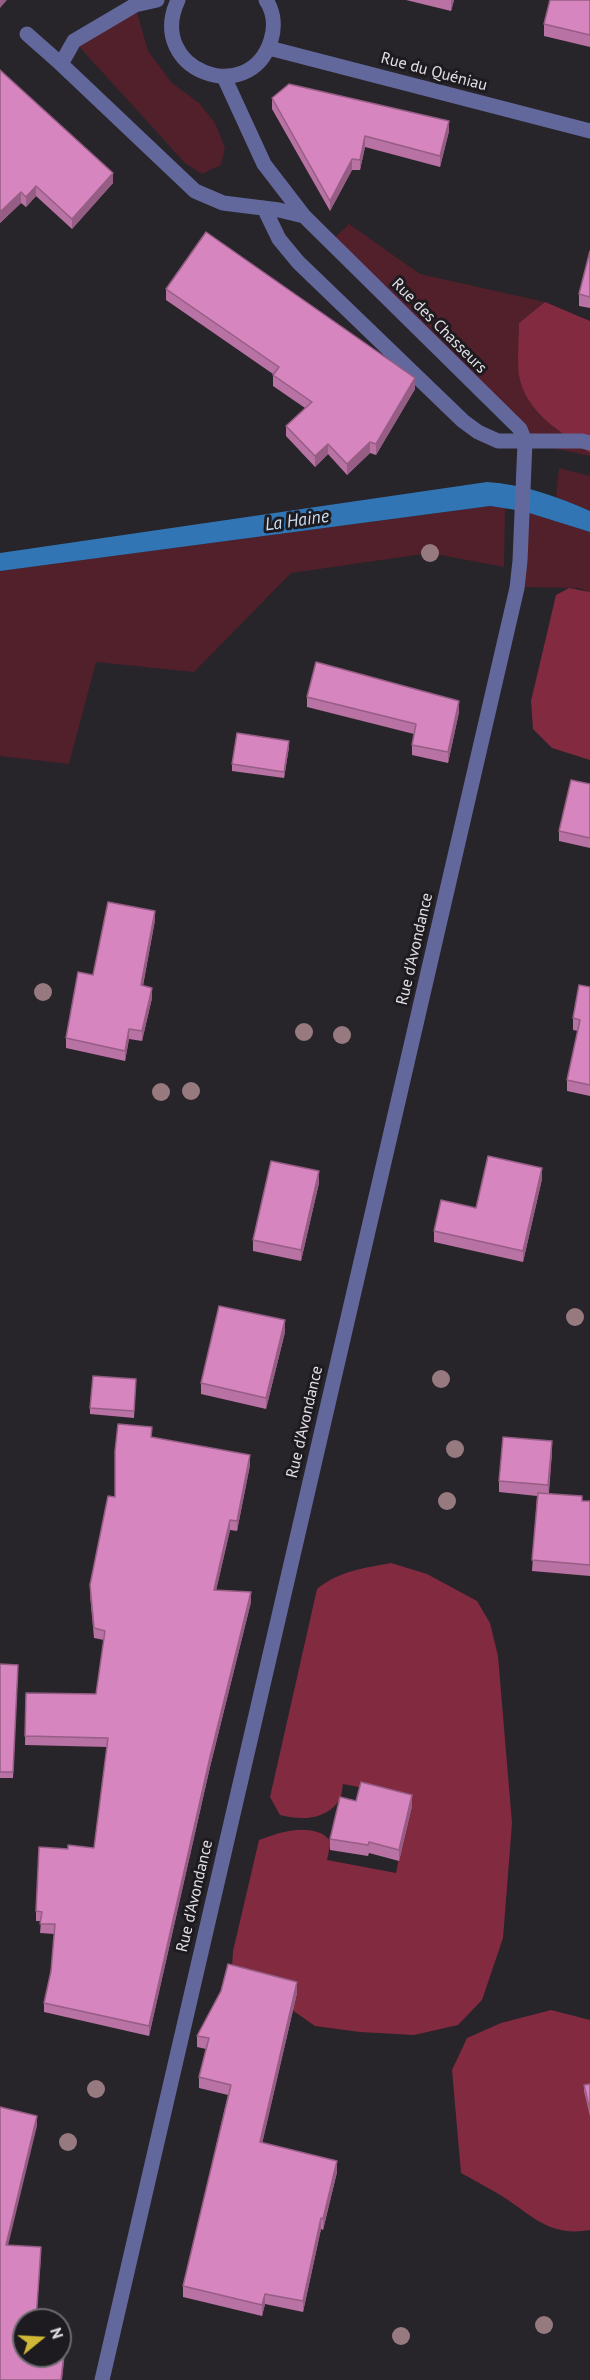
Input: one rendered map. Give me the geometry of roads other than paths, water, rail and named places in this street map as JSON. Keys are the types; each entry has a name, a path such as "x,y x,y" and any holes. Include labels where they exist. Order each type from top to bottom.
{"street":[{"path":"61,64 74,41 135,5 157,0"},
{"path":"178,0 173,9 171,26 173,42 193,68 208,75 224,77 241,74 255,65 268,48 274,29 273,18 266,0"},
{"path":"27,34 195,191 223,203 304,216"},
{"name":"Rue du Quéniau","path":"268,48 590,131"},
{"name":"Rue des Chasseurs","path":"224,77 264,164 304,216 520,429 525,442"},
{"path":"264,208 279,239 298,262 463,421 478,432 498,441 582,441 590,443"},
{"name":"Rue d'Avondance","path":"102,2380 517,588 525,442"}],"water":[{"name":"La Haine","path":"487,482 514,485 540,492 590,511 590,532 523,511 490,506 0,571 0,553"}]}
